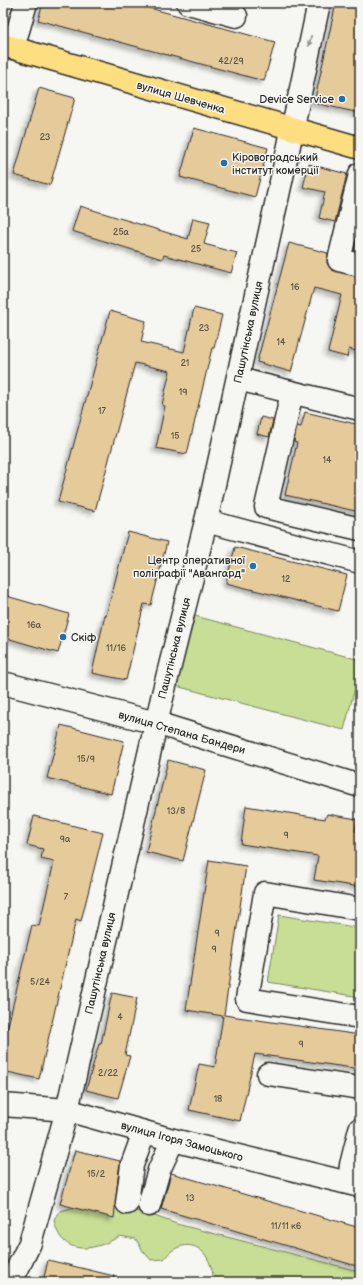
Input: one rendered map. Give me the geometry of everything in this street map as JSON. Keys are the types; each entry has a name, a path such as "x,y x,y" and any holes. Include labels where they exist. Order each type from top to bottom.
{"main road":[{"name":"вулиця Шевченка","path":"8,46 360,148"}],"street":[{"path":"8,46 26,3"},
{"path":"188,3 236,16"},
{"name":"Пашутінська вулиця","path":"10,1275 30,1243 67,1110 156,723 206,521 319,3"},
{"path":"360,174 339,260 360,265"},
{"path":"238,379 360,409"},
{"path":"292,393 266,507 360,529"},
{"path":"206,521 360,562"},
{"name":"вулиця Степана Бандери","path":"3,683 156,723 359,781"},
{"path":"360,909 265,893 247,999 360,1017"},
{"path":"268,1074 360,1088"},
{"name":"вулиця Ігоря Замоцького","path":"3,1105 67,1110 173,1140 355,1185"},
{"path":"355,1185 352,1165 360,1129"},
{"path":"127,1203 132,1165 138,1154 144,1132"},
{"path":"149,1205 159,1170 173,1140"}],"green space":[{"path":"195,616 360,660 360,669 344,730 176,686"},
{"path":"279,915 360,928 360,997 268,982"},
{"path":"90,1203 146,1213 177,1224 358,1271 360,1272 360,1282 210,1282 213,1275 209,1261 202,1251 192,1246 186,1245 180,1247 169,1253 164,1259 151,1260 143,1251 136,1239 120,1236 90,1248 71,1246 64,1241 58,1232 54,1220 60,1211"}],"building":[{"path":"43,3 131,3 275,42 264,81 38,20"},
{"path":"336,3 360,3 360,113 314,103"},
{"path":"39,88 75,98 50,185 14,175"},
{"name":"Кіровоградський інститут комерції","path":"194,128 268,148 255,197 180,177"},
{"path":"309,164 347,174 335,222 319,218 325,192 303,187"},
{"path":"80,206 188,239 193,218 210,222 204,244 237,253 231,273 164,255 162,259 72,231"},
{"path":"360,227 360,252 354,251"},
{"path":"289,243 328,253 327,263 331,269 360,277 360,352 349,349 347,357 328,352 342,295 314,288 291,372 257,362"},
{"path":"194,308 222,315 214,348 212,348 187,454 156,448 165,406 162,405 170,371 135,363 95,511 58,502 110,311 146,321 141,342 184,352"},
{"path":"305,412 360,425 360,512 285,495 297,443 294,442 297,426 301,427"},
{"path":"261,417 273,420 269,437 257,434"},
{"path":"128,532 167,542 151,605 144,604 126,680 92,673 105,615 106,616"},
{"path":"235,547 347,575 338,611 226,583"},
{"path":"3,595 69,614 58,653 3,637"},
{"path":"61,725 124,741 111,794 47,778"},
{"path":"168,760 206,770 183,861 146,852"},
{"path":"246,806 325,819 327,814 357,819 355,831 360,832 360,887 314,880 318,856 241,844"},
{"path":"34,816 103,833 81,921 76,919 39,1079 3,1071 3,1029 7,1030 32,925 39,926 54,862 41,859 43,849 27,845"},
{"path":"209,860 246,866 224,1015 360,1035 360,1069 255,1054 240,1121 189,1110 199,1064 215,1067 223,1016 186,1010"},
{"path":"112,993 137,998 125,1055 130,1056 118,1098 86,1090 99,1044 101,1044"},
{"path":"75,1150 120,1161 114,1218 60,1204"},
{"path":"171,1173 360,1228 360,1267 161,1209"},
{"path":"48,1260 114,1276 113,1282 43,1282"}],"place":[{"name":"Device Service","path":"342,99"},
{"name":"Кіровоградський інститут комерції","path":"224,163"},
{"name":"Центр оперативної поліграфії \"Авангард\"","path":"253,566"},
{"name":"Скіф","path":"63,637"}]}
